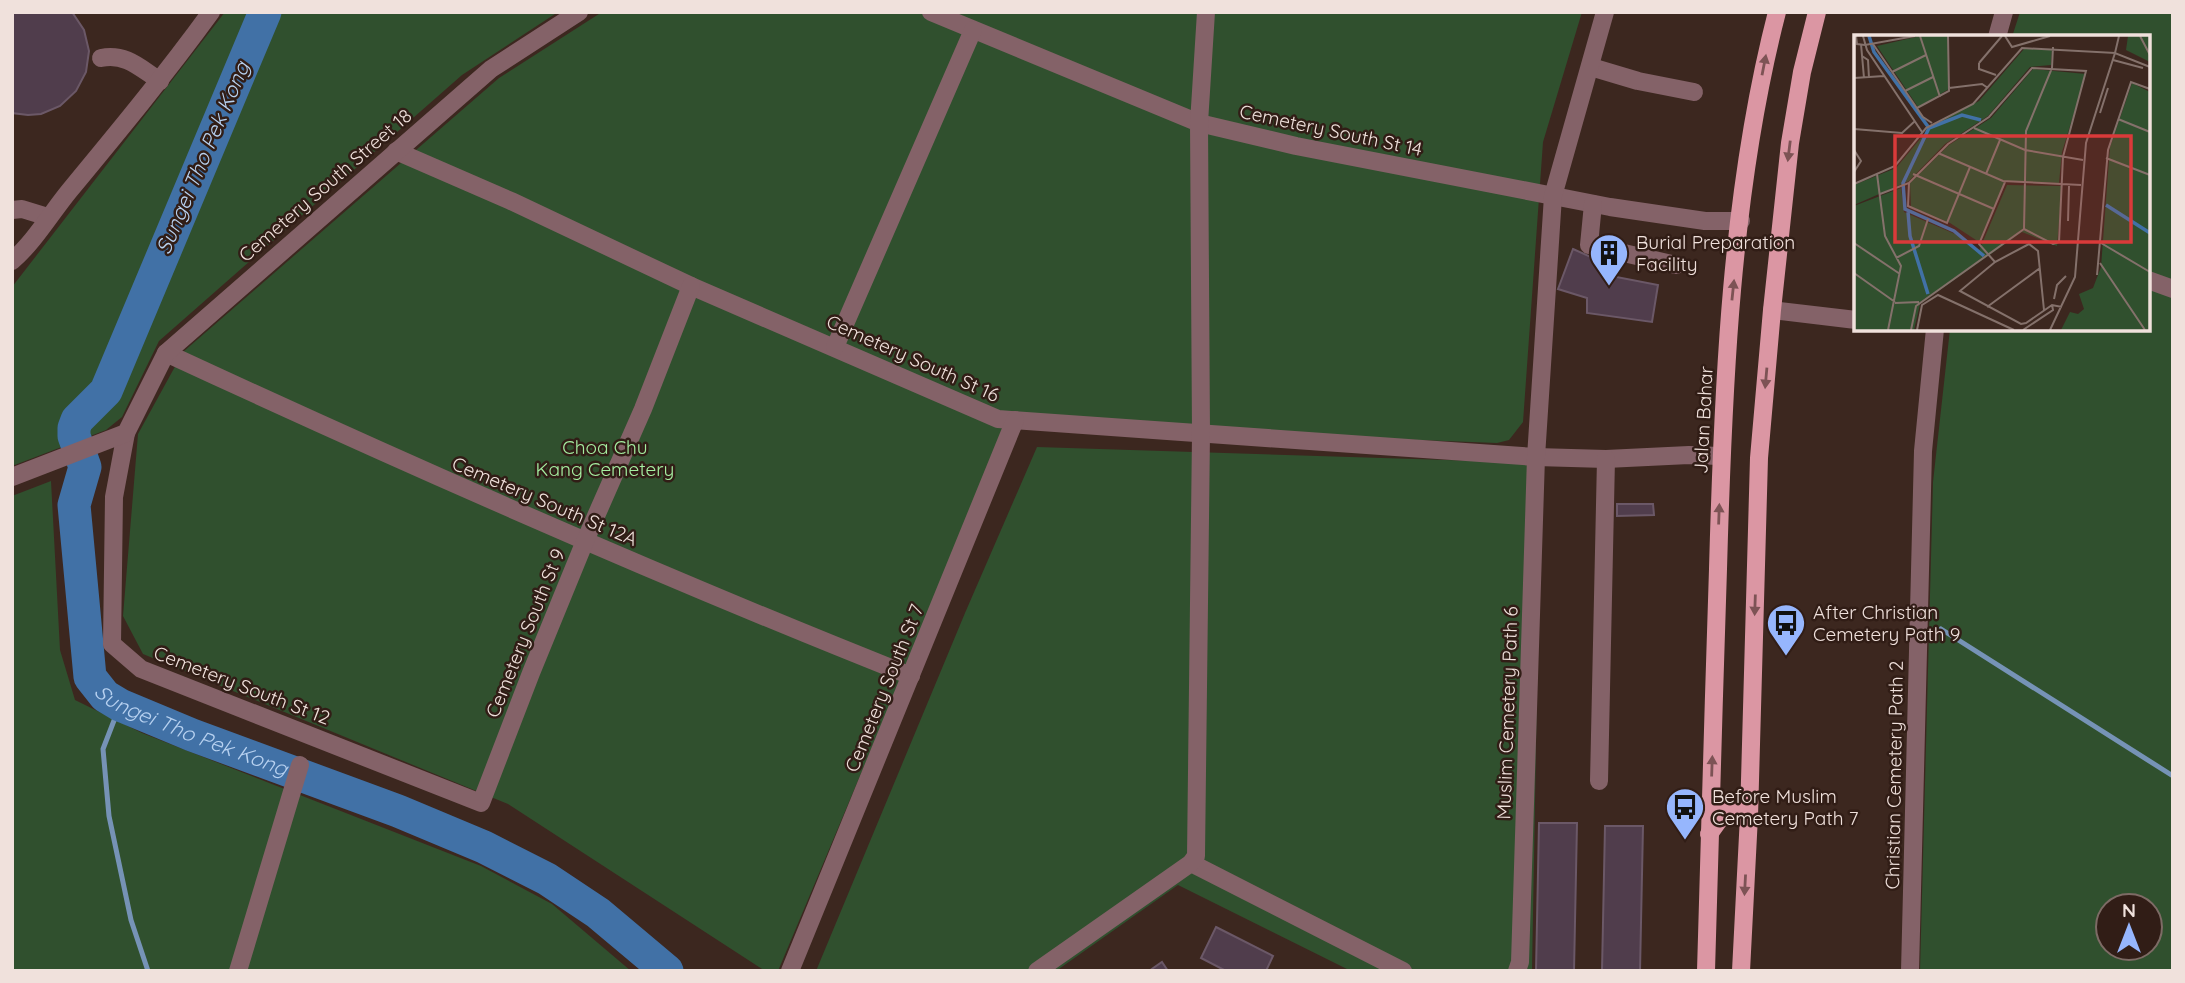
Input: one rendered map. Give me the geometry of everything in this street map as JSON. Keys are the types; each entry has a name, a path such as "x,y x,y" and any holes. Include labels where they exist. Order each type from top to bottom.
{"main road":[{"name":"Jalan Bahar","path":"1706,971 1721,456 1731,308 1754,124 1765,58 1777,12"},
{"path":"1741,971 1749,816 1759,458 1790,143 1802,72 1817,12"},
{"path":"1709,834 1727,808 1749,816"}],"street":[{"path":"12,261 24,250 159,82 211,12"},
{"name":"Cemetery South Street 18","path":"129,427 166,353 491,69 579,12"},
{"name":"Cemetery South St 14","path":"930,12 1199,123 1296,146 1593,204 1704,221 1741,221"},
{"path":"1037,971 1191,863 1196,856 1201,434 1199,123 1206,12"},
{"name":"Muslim Cemetery Path 6","path":"1517,971 1520,962 1536,457 1553,196 1605,12"},
{"path":"1998,35 2004,12"},
{"path":"835,347 973,30"},
{"path":"101,58 111,56 128,59 159,82"},
{"path":"1591,67 1638,82 1693,92"},
{"name":"Cemetery South St 16","path":"396,150 691,286 998,418 1536,457 1606,459 1721,456"},
{"path":"1593,204 1589,246 1676,265"},
{"path":"12,210 22,209 48,217"},
{"path":"2150,281 2173,289"},
{"name":"Cemetery South St 9","path":"481,803 585,541 643,410 691,286"},
{"path":"1772,310 1854,320"},
{"name":"Christian Cemetery Path 2","path":"1910,971 1923,451 1934,331"},
{"name":"Cemetery South St 12A","path":"166,353 397,460 775,622 911,676"},
{"name":"Cemetery South St 7","path":"790,971 1015,420"},
{"path":"12,477 78,452 129,427"},
{"name":"Cemetery South St 12","path":"129,427 114,497 112,644 141,669 481,803"},
{"path":"1599,781 1606,459"},
{"path":"238,971 298,774"},
{"path":"1191,863 1403,971"}],"green space":[{"path":"225,12 558,12 462,75 159,341 122,417 106,430 12,466 12,287"},
{"name":"Choa Chu Kang Cemetery","path":"602,12 1582,12 1543,142 1523,422 1509,440 1497,443 1235,433 1012,414 778,971 765,971 508,804 143,654 123,616 138,434 183,352 499,78"},
{"path":"2020,12 2173,12 2173,971 1920,971 1933,482 1950,331 2150,331 2150,35 2013,35"},
{"path":"1037,447 1541,463 1532,971 1351,971 1178,885 1056,971 816,971"},
{"path":"51,481 60,650 75,700 142,733 481,866 552,904 631,971 12,971 12,496"}],"building":[{"path":"12,12 72,12 84,30 89,51 86,72 76,91 60,106 41,114 12,113"},
{"name":"Burial Preparation Facility","path":"1573,249 1602,262 1601,274 1658,285 1652,322 1587,313 1587,298 1558,289"},
{"path":"1617,504 1653,504 1654,515 1617,516"},
{"path":"1539,823 1577,823 1574,971 1536,971"},
{"path":"1605,826 1643,826 1640,971 1602,971"},
{"path":"1216,927 1273,956 1266,971 1226,971 1201,958"},
{"path":"1162,962 1168,971 1149,971"}],"waterway":[{"name":"Sungei Tho Pek Kong","path":"265,12 106,391 77,420 74,428 74,436 85,467 74,505 90,677 105,696 120,705 192,735 398,811 484,847 547,879 598,913 667,971"},
{"path":"1941,629 2173,776"},
{"path":"120,705 103,749 109,816 131,920 148,971"}],"place":[{"name":"Burial Preparation Facility","path":"1609,287"},
{"name":"After Christian Cemetery Path 9","path":"1786,657"},
{"name":"Before Muslim Cemetery Path 7","path":"1685,841"}]}
